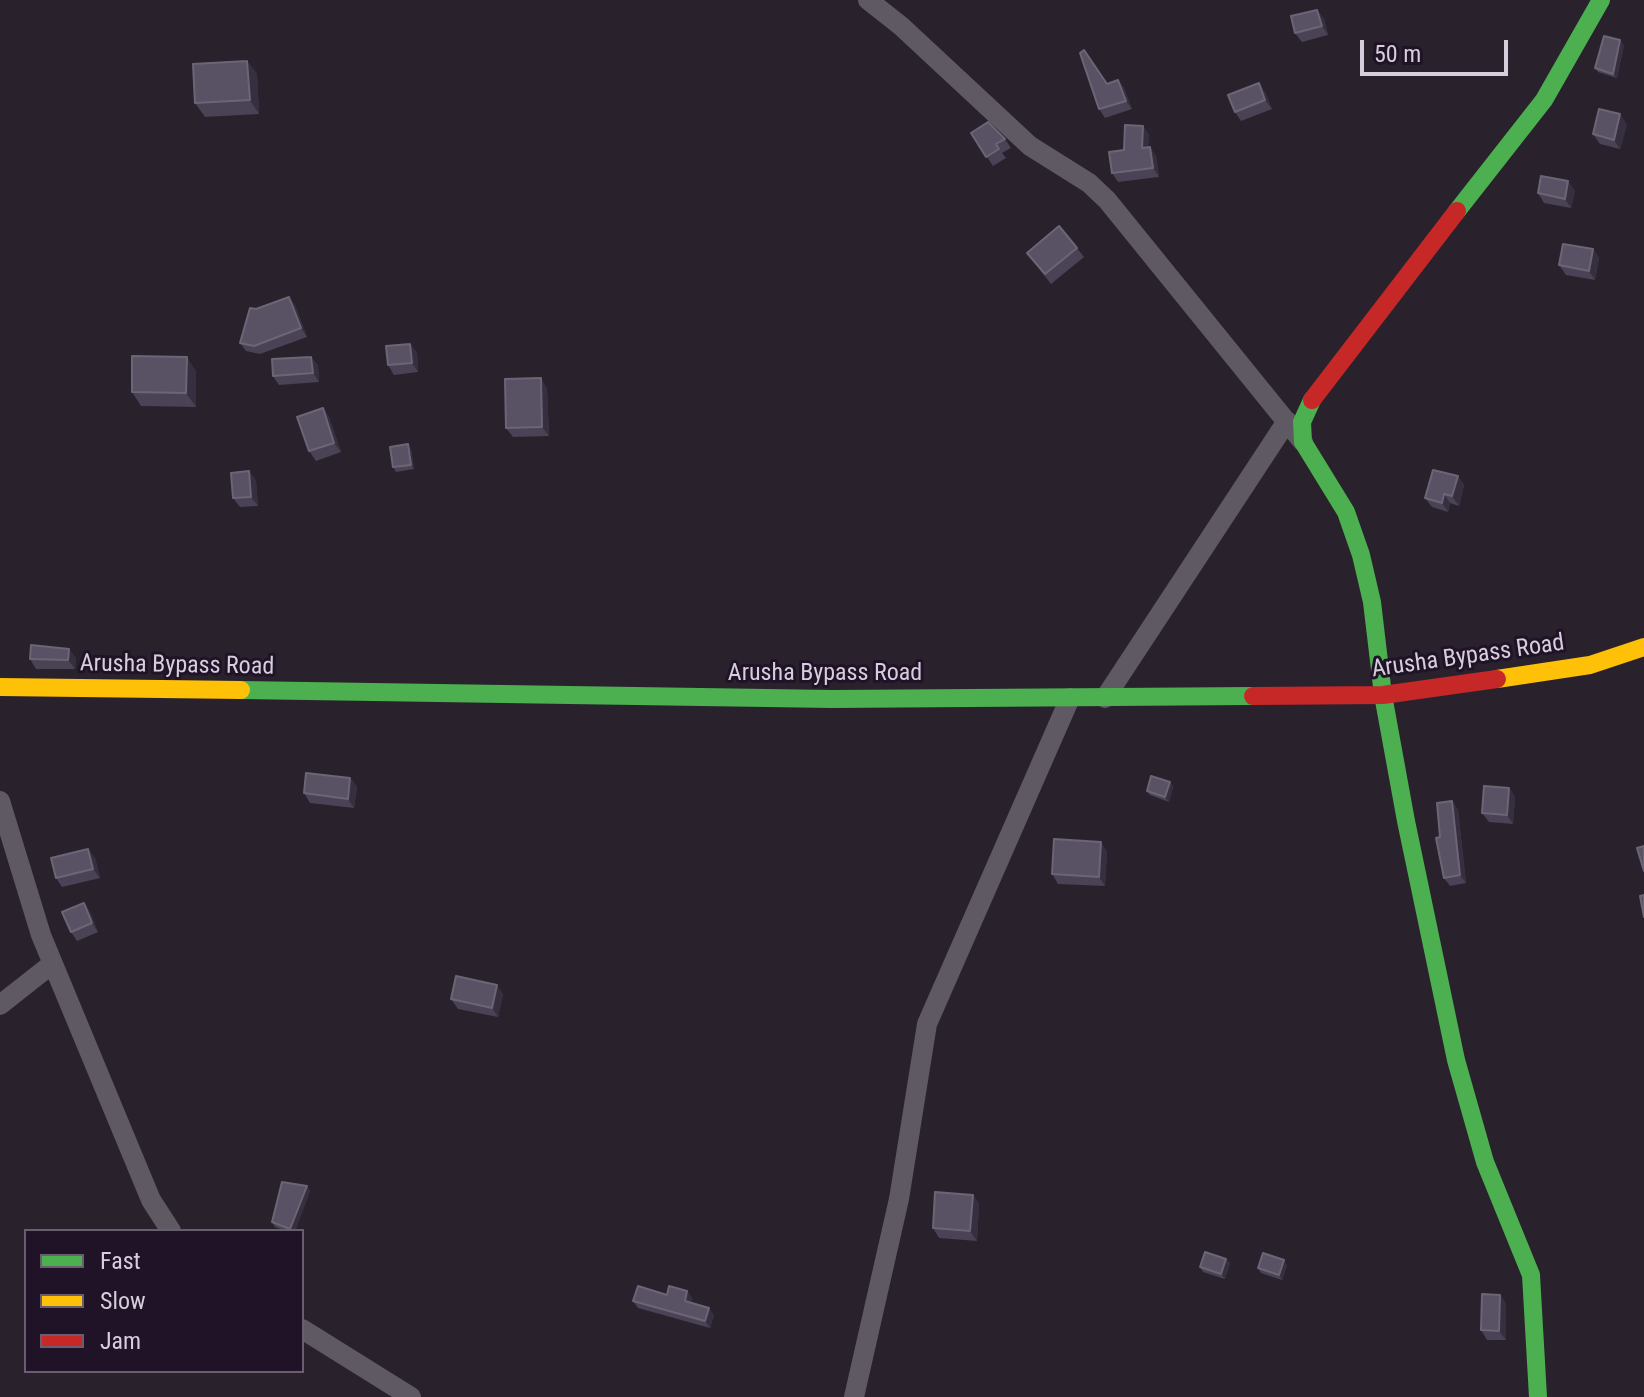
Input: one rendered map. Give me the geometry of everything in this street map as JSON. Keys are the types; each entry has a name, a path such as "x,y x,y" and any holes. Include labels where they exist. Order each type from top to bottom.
{"main road":[{"path":"1538,1397 1531,1275 1469,1112 1383,695 1372,602 1361,555 1346,512 1303,442 1305,410 1544,100 1601,0"},
{"name":"Arusha Bypass Road","path":"0,687 832,699 1383,695 1590,665 1644,647"}],"street":[{"path":"868,0 912,36 1030,146 1089,183 1107,200 1303,442"},
{"path":"1105,698 1287,421"},
{"path":"854,1397 899,1199 927,1024 1070,698"},
{"path":"0,801 52,964 151,1200 170,1229"},
{"path":"0,1005 52,964"},
{"path":"304,1330 411,1397"}],"building":[{"path":"1317,10 1322,26 1295,33 1291,16"},
{"path":"1604,36 1620,40 1613,74 1595,68"},
{"path":"1084,50 1107,84 1118,80 1126,101 1099,109 1080,53"},
{"path":"247,61 250,100 195,103 193,64"},
{"path":"1259,83 1265,100 1235,112 1228,95"},
{"path":"1599,109 1620,114 1614,140 1593,134"},
{"path":"988,122 1005,139 996,144 999,149 986,157 971,133"},
{"path":"1125,125 1143,126 1142,148 1150,147 1153,168 1112,173 1109,152 1124,150"},
{"path":"1541,176 1568,181 1565,199 1538,193"},
{"path":"1059,226 1077,248 1045,274 1027,253"},
{"path":"1563,244 1593,249 1589,271 1559,265"},
{"path":"289,297 301,328 254,346 240,343 250,308 256,309"},
{"path":"410,344 412,363 388,365 386,346"},
{"path":"132,356 187,357 186,393 132,392"},
{"path":"311,357 313,373 273,376 272,359"},
{"path":"541,378 542,427 506,428 505,379"},
{"path":"323,408 334,443 309,451 297,417"},
{"path":"408,444 411,465 393,467 390,447"},
{"path":"1433,470 1458,476 1452,496 1444,494 1442,503 1425,498"},
{"path":"249,471 251,497 233,498 231,473"},
{"path":"31,645 69,649 68,660 30,659"},
{"path":"306,773 350,778 348,799 304,793"},
{"path":"1151,776 1170,782 1165,797 1147,791"},
{"path":"1484,786 1509,788 1507,815 1482,813"},
{"path":"1452,801 1460,875 1444,878 1436,838 1440,837 1437,803"},
{"path":"1054,839 1101,842 1099,877 1052,874"},
{"path":"1644,846 1644,871 1637,848"},
{"path":"88,849 93,869 56,878 51,858"},
{"path":"1644,895 1644,917 1640,896"},
{"path":"84,903 92,923 71,932 62,912"},
{"path":"456,976 497,985 492,1008 451,999"},
{"path":"282,1182 307,1186 290,1229 272,1222"},
{"path":"935,1192 973,1195 970,1231 933,1228"},
{"path":"1205,1252 1226,1259 1221,1274 1200,1267"},
{"path":"1263,1253 1284,1260 1279,1275 1258,1268"},
{"path":"638,1286 667,1295 669,1286 687,1291 685,1301 709,1308 705,1321 633,1301"},
{"path":"1482,1294 1500,1295 1499,1331 1481,1330"}],"traffic: fast":[{"path":"1457,211 1544,100 1601,0"},
{"path":"1312,400 1302,422 1303,442 1346,512 1361,555 1372,602 1383,695 1406,821 1456,1060 1485,1162 1531,1275 1538,1397"},
{"path":"241,690 832,699 1253,696"}],"traffic: slow":[{"path":"1497,679 1590,665 1644,647"},
{"path":"0,687 241,690"}],"traffic: jam":[{"path":"1312,400 1457,211"},
{"path":"1253,696 1383,695 1497,679"}]}
